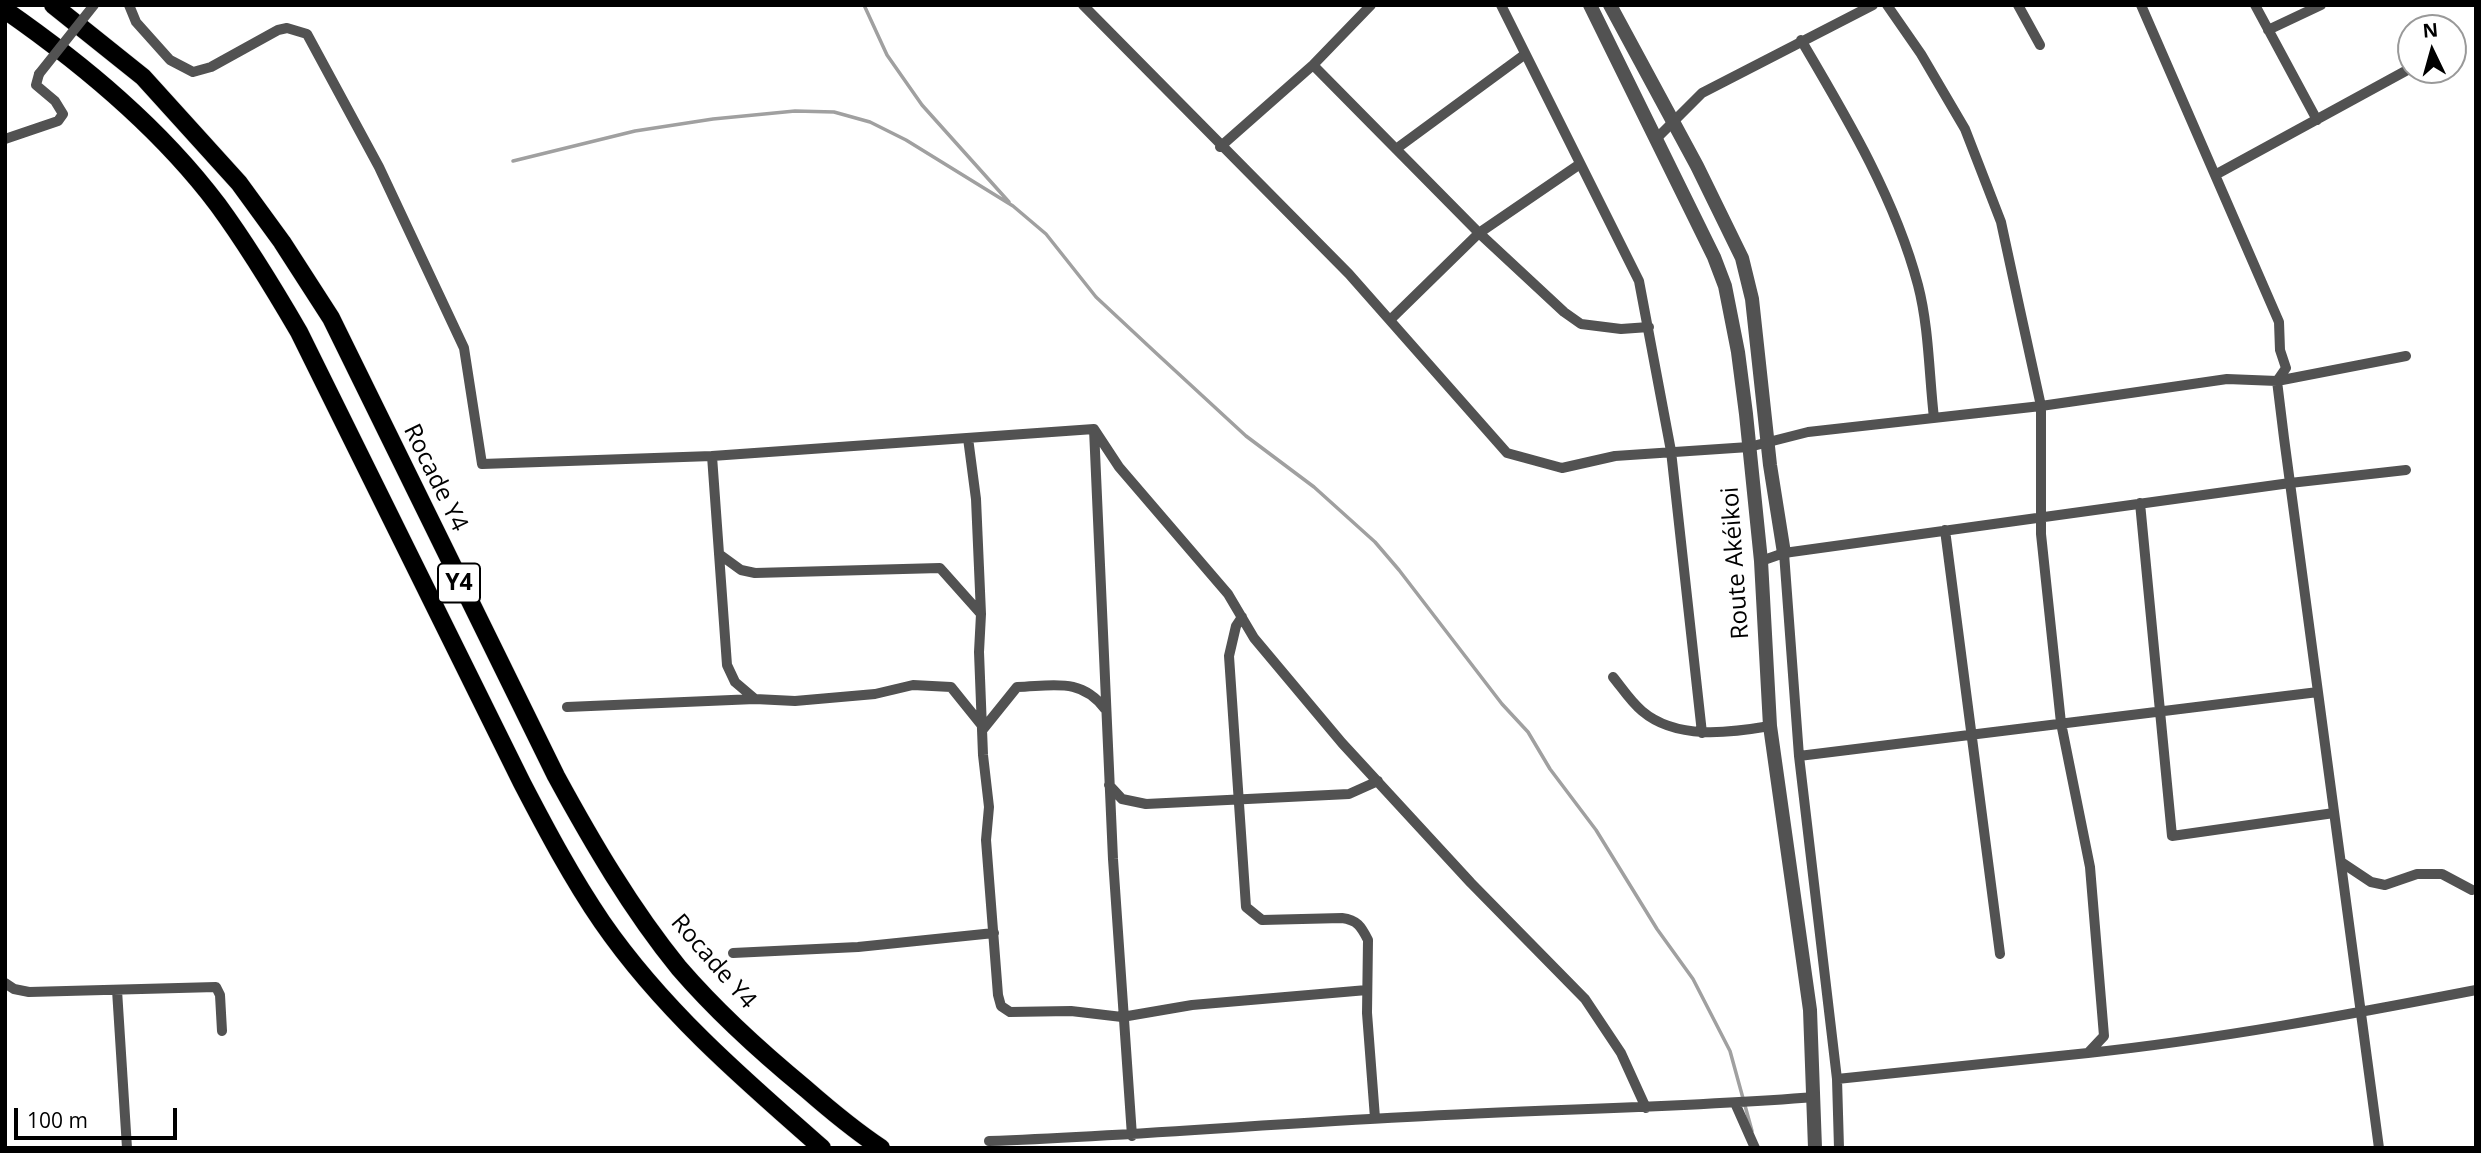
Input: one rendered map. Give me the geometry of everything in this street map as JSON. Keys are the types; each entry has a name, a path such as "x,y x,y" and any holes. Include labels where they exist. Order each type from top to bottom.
{"highway":[{"name":"Rocade Y4","path":"53,5 143,77 239,183 282,242 331,318 449,564 573,808 635,907 680,968 759,1050 858,1133 881,1148"},
{"name":"Y4","path":"5,10 52,42 126,104 216,203 257,260 299,332 558,852 603,923 660,996 733,1070 822,1148"}],"street":[{"path":"5,139 58,121 63,114 55,101 36,85 39,74 94,5"},
{"path":"129,5 136,23 170,60 193,72 211,67 278,30 287,28 307,34 379,167 464,348 482,464 712,456 1094,429"},
{"path":"1083,5 1349,274 1510,456 1562,468 1615,456 1749,447 1808,432 2040,406 2227,379 2277,381 2406,356"},
{"path":"1501,5 1639,281 1671,451 1702,733"},
{"name":"Route Akéikoi","path":"1590,5 1657,138 1725,286 1738,352 1761,561 1770,726 1807,990 1815,1097 1815,1148"},
{"name":"Route Akéikoi","path":"1610,5 1742,258 1752,299 1768,443 1784,553"},
{"path":"1657,138 1702,93 1874,5"},
{"path":"1887,5 1921,54 1965,129 2001,222 2040,406 2040,516 2061,723 2090,867 2104,1036 2088,1053"},
{"path":"2018,5 2040,45"},
{"path":"2141,5 2279,322 2280,350 2286,368 2277,381 2379,1148"},
{"path":"2255,5 2317,120"},
{"path":"2268,30 2322,5"},
{"path":"1220,146 1313,65 1370,6"},
{"path":"1801,40 1846,115 1902,232 1919,288 1934,418"},
{"path":"1396,149 1524,55"},
{"path":"1313,65 1479,233 1581,324 1621,329 1649,327"},
{"path":"2215,175 2397,76"},
{"path":"1390,320 1479,233 1580,164"},
{"path":"1094,429 1119,467 1228,594 1254,638 1471,883 1585,999 1621,1053 1646,1108"},
{"path":"1094,429 1105,709 1122,1017 1132,1136"},
{"path":"968,438 976,499 983,755 989,807 986,840 1001,1006 1010,1012 1071,1011 1122,1017 1192,1005 1367,990"},
{"path":"712,456 727,665 735,682 755,699"},
{"path":"1761,561 1784,553 2040,516 2406,470"},
{"path":"2140,503 2172,836 2334,813"},
{"path":"1945,530 2000,954"},
{"path":"1784,553 1799,756 1837,1079 1839,1148"},
{"path":"719,554 741,570 755,573 940,568 981,614"},
{"path":"1242,617 1229,656 1246,907 1262,920 1354,920 1368,940 1367,990 1375,1118"},
{"path":"1613,677 1640,710 1655,720 1702,733 1724,733 1770,726"},
{"path":"567,707 755,699 795,701 875,694 913,685 951,687 984,728"},
{"path":"984,728 1017,687 1074,686 1095,695 1105,709"},
{"path":"1799,756 2318,692"},
{"path":"1110,785 1122,799 1134,803 1349,794 1378,781"},
{"path":"2341,862 2371,883 2385,885 2417,874 2442,874 2472,890"},
{"path":"733,953 858,947 993,933"},
{"path":"5,984 13,989 29,992 216,987 220,995 222,1031"},
{"path":"117,990 127,1148"},
{"path":"1837,1079 2169,1044 2361,1013 2476,990"},
{"path":"989,1141 1132,1136 1375,1118 1646,1108 1815,1097"},
{"path":"1735,1103 1755,1148"}],"waterway":[{"path":"864,5 887,55 922,105 1009,202"},
{"path":"513,161 635,131 713,119 795,111 834,112 870,122 906,140 1013,206 1046,234 1096,297 1246,436 1314,487 1375,542 1399,570 1502,704 1528,732 1550,769 1596,830 1657,929 1693,979 1730,1051 1752,1131"}]}
